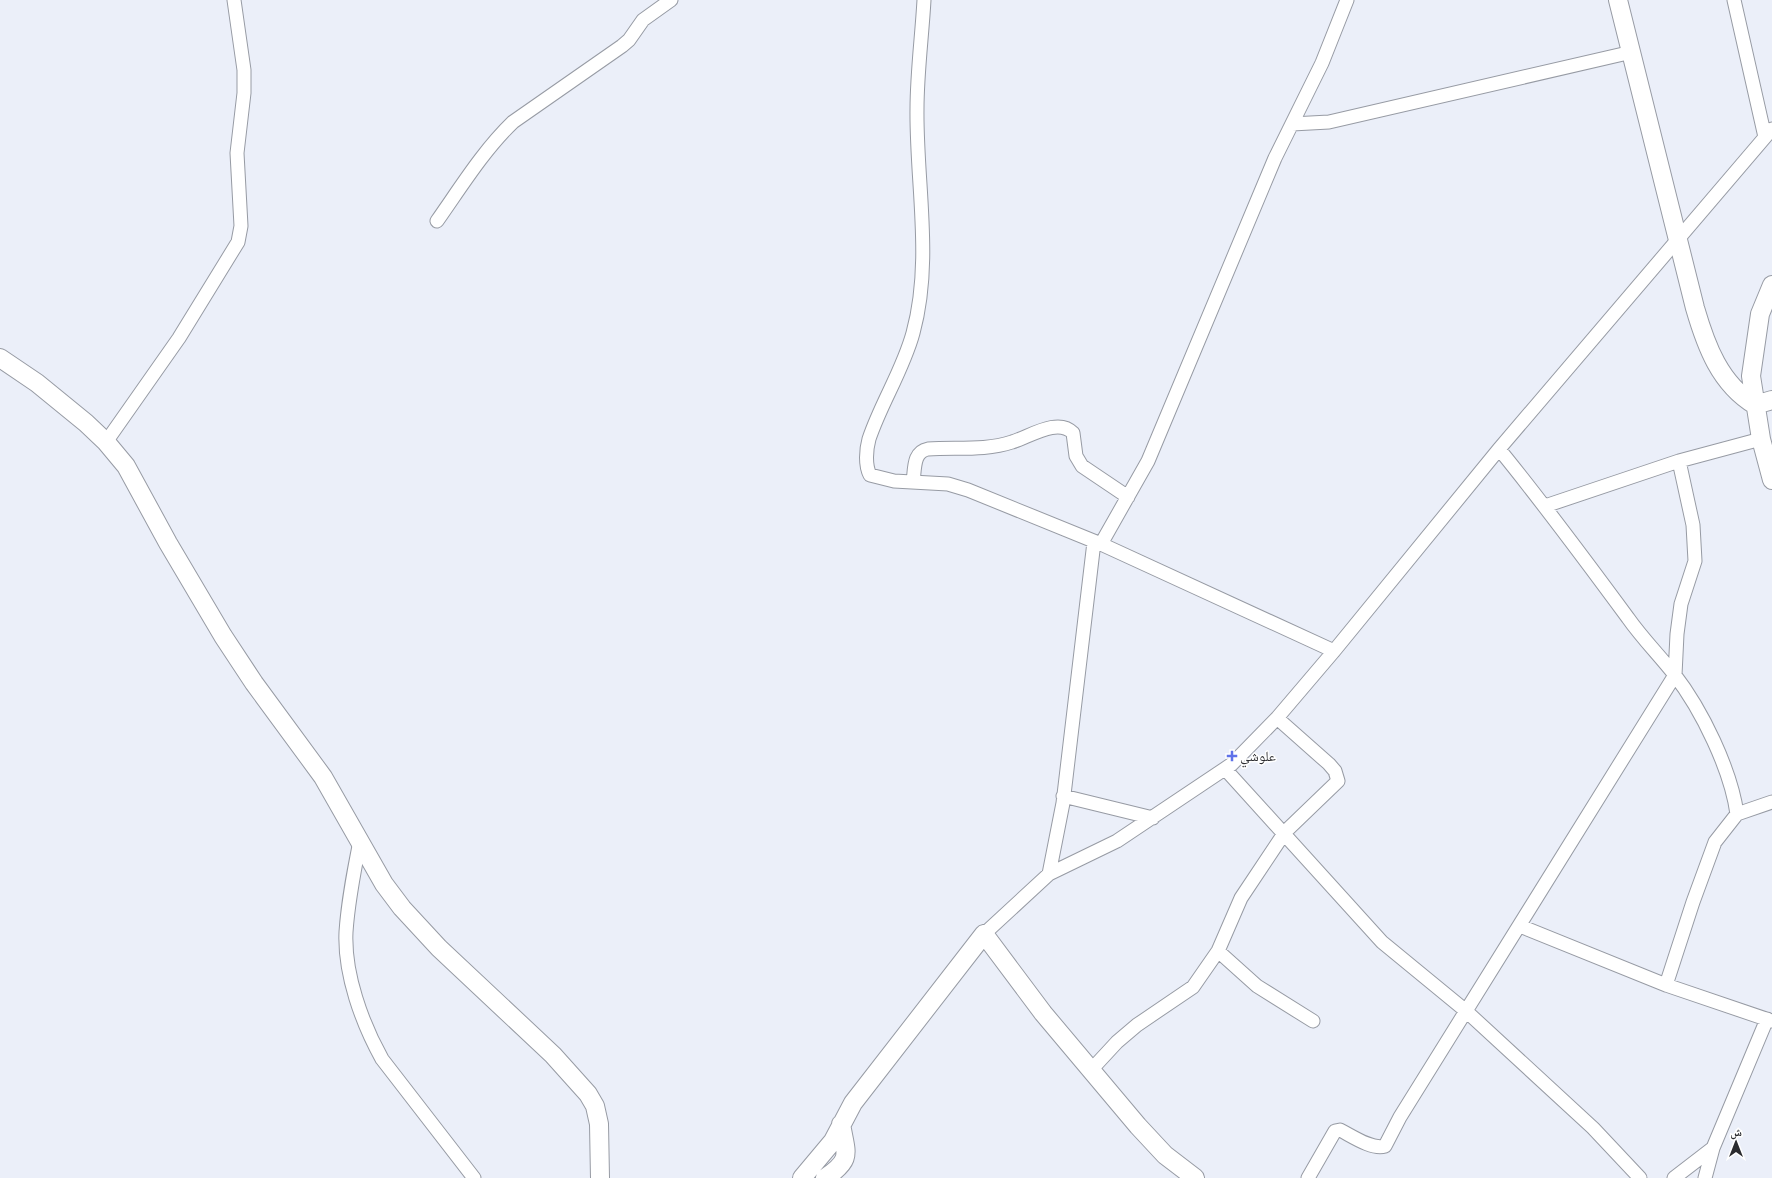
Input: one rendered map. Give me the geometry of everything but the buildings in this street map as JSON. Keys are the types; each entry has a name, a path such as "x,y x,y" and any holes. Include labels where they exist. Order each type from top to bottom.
{"street":[{"path":"106,442 179,338 238,242 241,226 237,153 244,92 244,70 234,0"},
{"path":"437,221 484,153 513,122 622,46 643,20 671,0"},
{"path":"924,0 917,109 923,246 921,289 913,333 906,354 869,440 867,459 870,475 894,481 932,482 957,486 1098,543 1334,651"},
{"path":"1049,874 1063,796 1098,543 1128,497 1154,446 1241,236 1275,158 1322,63 1347,0"},
{"path":"1618,0 1700,327 1714,361 1730,385 1741,397 1764,403"},
{"path":"802,1178 833,1140 853,1104 984,934 1049,874 1117,841 1226,770 1277,718 1499,450 1768,133 1734,0"},
{"path":"1292,124 1328,122 1632,52"},
{"path":"1772,285 1766,317 1751,376 1764,403 1761,439 1772,480"},
{"path":"0,358 60,401 106,442 126,466 137,483 168,543 223,636 254,683 323,777 384,884 402,908 439,948 553,1055 588,1094 600,1124 600,1178"},
{"path":"913,482 917,455 922,450 928,448 989,447 1012,442 1052,428 1064,428 1073,433 1076,456 1082,466 1128,497"},
{"path":"1545,506 1679,461 1761,439"},
{"path":"1499,450 1545,506 1639,633 1675,675 1692,702 1724,766 1732,784 1737,814"},
{"path":"1308,1178 1335,1131 1340,1130 1374,1146 1385,1146 1400,1117 1675,675 1677,634 1681,604 1695,560 1693,525 1679,461"},
{"path":"1092,1070 1117,1042 1137,1025 1176,1000 1193,987 1218,952 1241,898 1285,832 1338,781 1335,771 1330,764 1277,718"},
{"path":"1226,770 1285,832 1382,942 1466,1011 1593,1128 1633,1175"},
{"path":"1063,796 1153,818"},
{"path":"1666,985 1693,902 1715,842 1737,814 1772,802"},
{"path":"360,841 350,894 346,933 349,970 353,990 375,1046 382,1059 474,1178"},
{"path":"1520,926 1666,985 1770,1020 1713,1148 1705,1178"},
{"path":"984,934 1043,1013 1138,1126 1165,1154 1195,1178"},
{"path":"1218,952 1257,986 1313,1021"},
{"path":"826,1178 845,1163 846,1154 841,1124"},
{"path":"1674,1178 1713,1148"}],"place":[{"name":"علوشي","path":"1232,756"}]}
